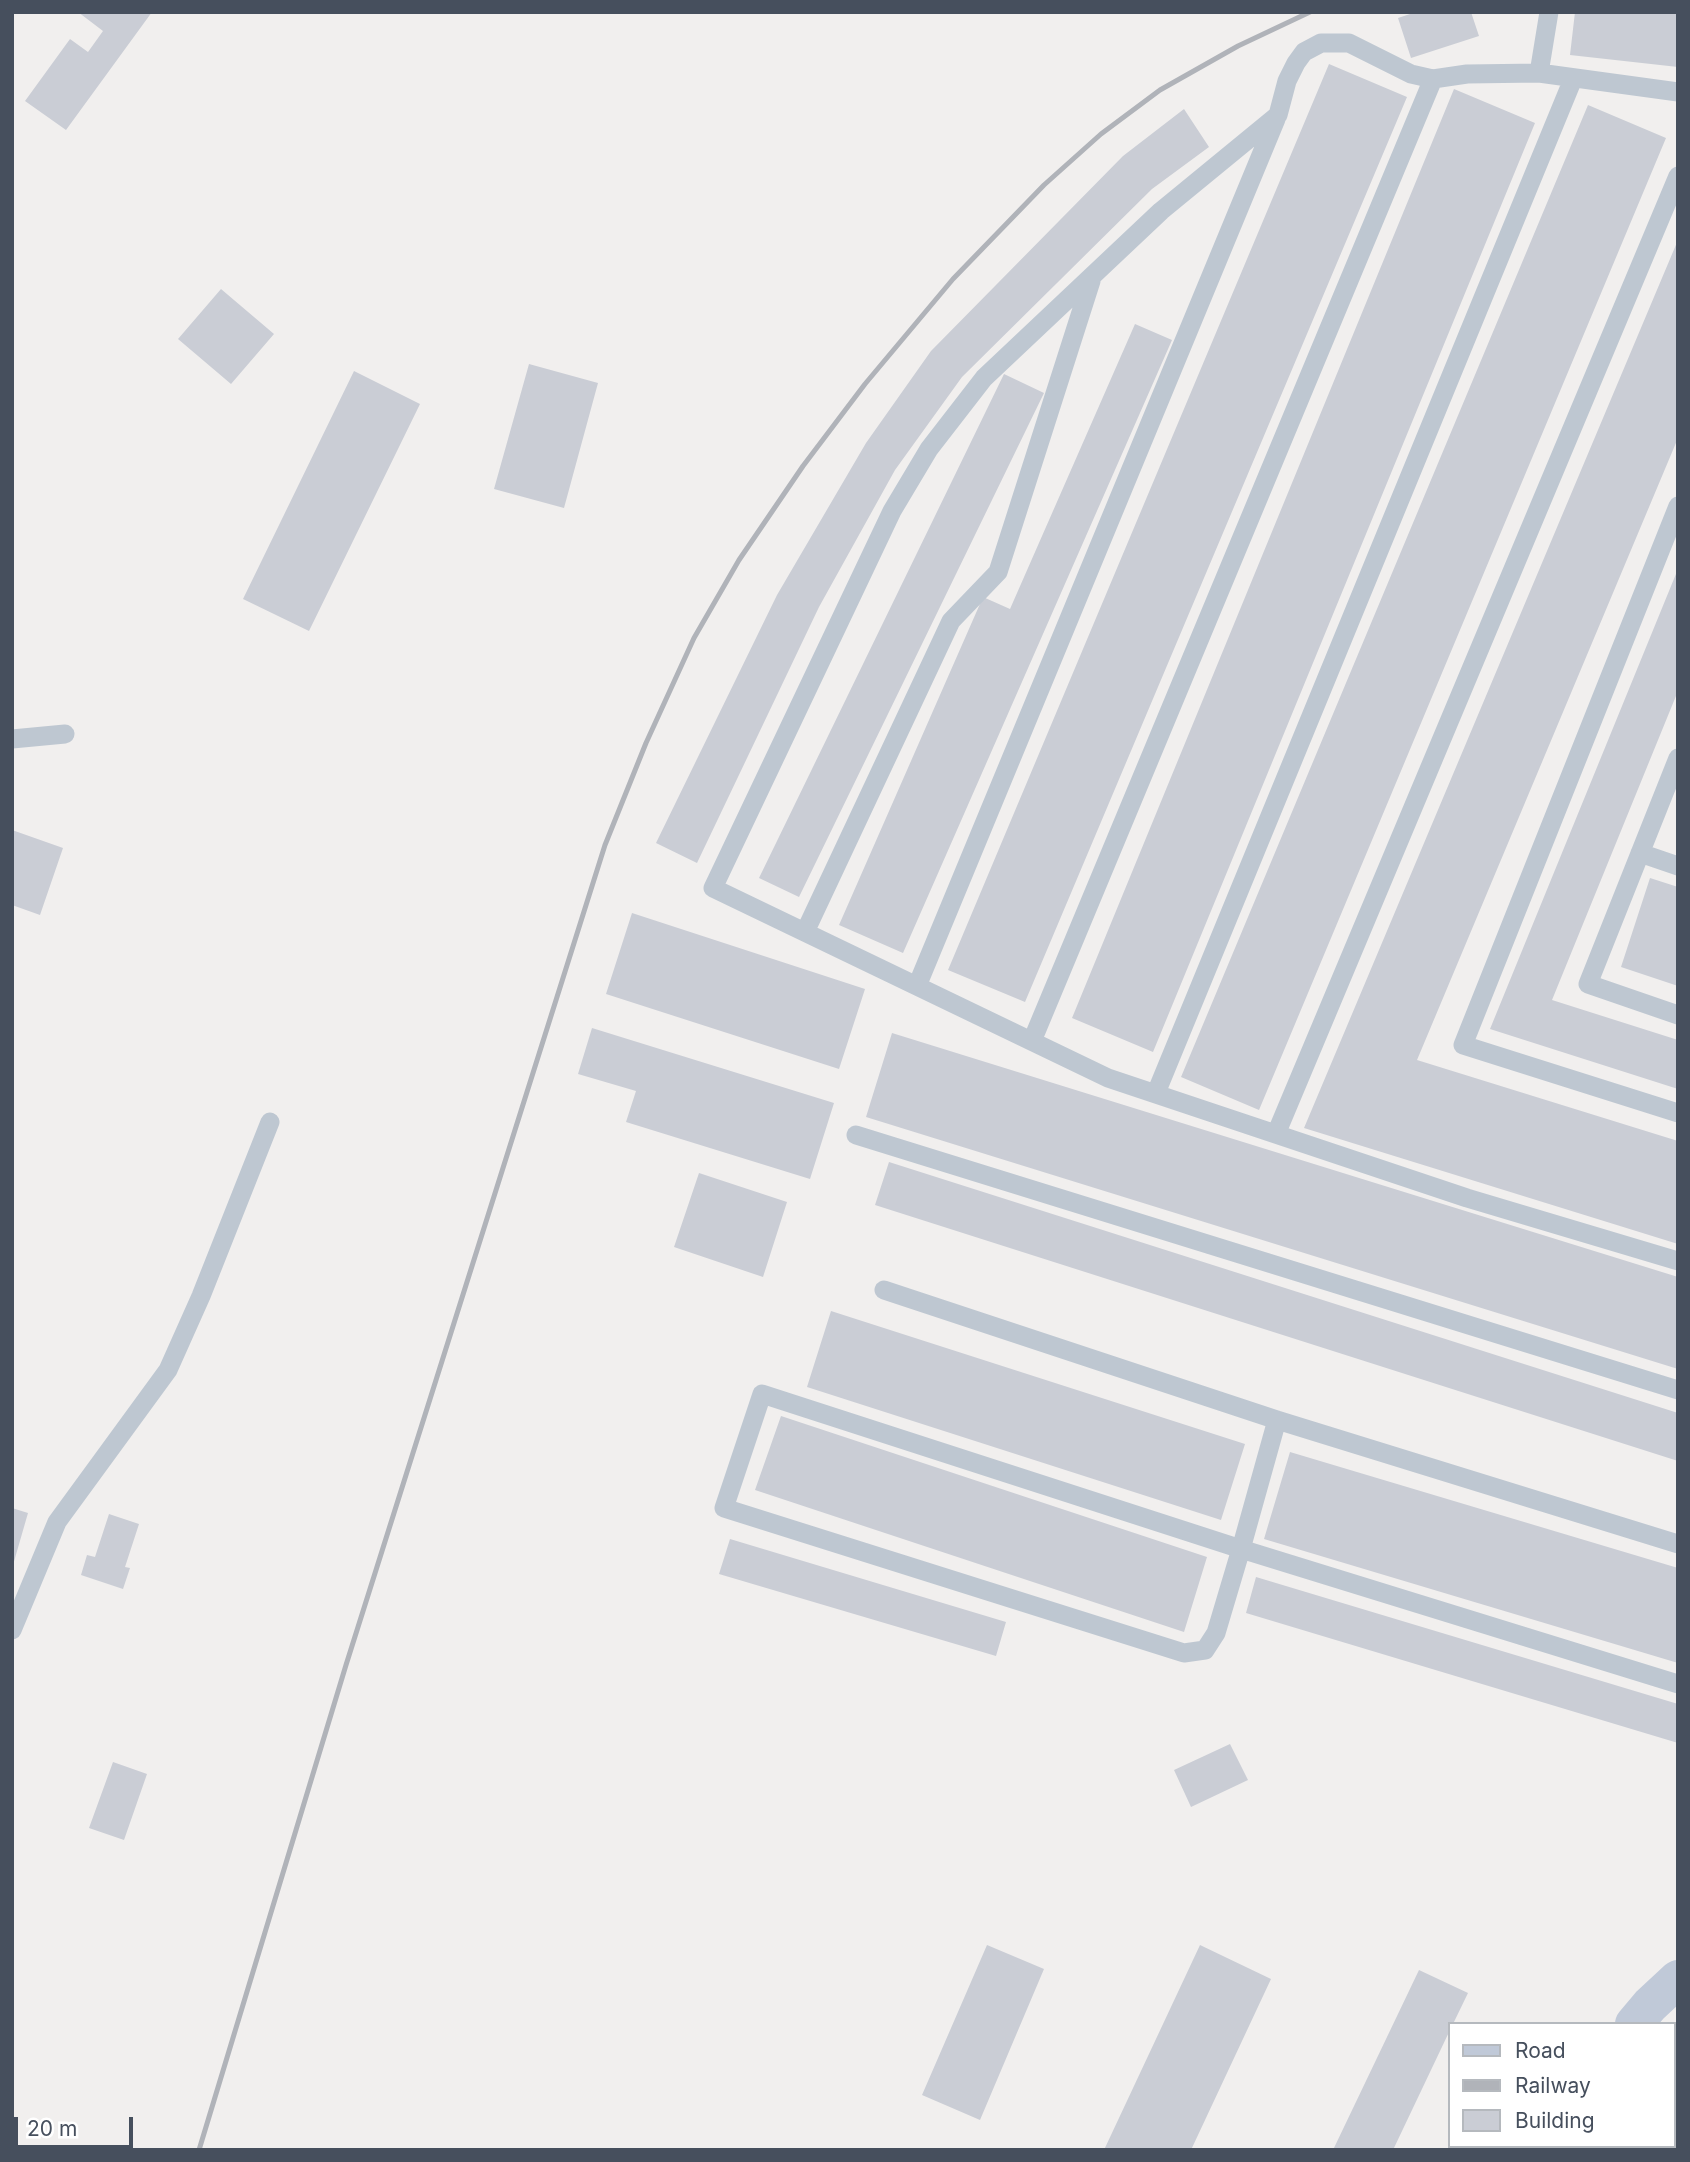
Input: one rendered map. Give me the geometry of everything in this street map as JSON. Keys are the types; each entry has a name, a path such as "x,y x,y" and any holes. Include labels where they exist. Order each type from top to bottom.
{"street":[{"path":"1636,2022 1678,1979"}],"lane":[{"path":"1539,73 1549,12"},
{"path":"917,986 1278,115 1287,81 1304,52 1321,43 1349,43 1411,74 1433,79 1467,74 1539,73 1678,92"},
{"path":"1032,1041 1433,79"},
{"path":"1156,1093 1573,79"},
{"path":"1278,115 1161,211 984,379 929,449 886,524 713,888 1108,1078 1467,1198 1678,1261"},
{"path":"1276,1134 1678,176"},
{"path":"806,932 951,621 998,572 1092,278"},
{"path":"1678,506 1462,1045 1678,1112"},
{"path":"12,739 65,734"},
{"path":"1678,758 1588,984 1678,1015"},
{"path":"1640,853 1678,866"},
{"path":"12,1630 57,1522 168,1370 201,1296 270,1122"},
{"path":"856,1135 1678,1390"},
{"path":"884,1290 1278,1420 1678,1544"},
{"path":"1278,1420 1241,1549 1216,1633 1205,1650 1184,1653 724,1507 762,1394 1241,1549 1678,1684"}],"building":[{"path":"78,12 152,12 66,130 25,101 70,39 88,52 103,31"},
{"path":"1416,12 1471,12 1479,36 1411,58 1398,18"},
{"path":"1575,12 1678,12 1678,67 1570,55"},
{"path":"1329,64 1407,97 1025,1002 948,970"},
{"path":"1454,89 1535,123 1153,1052 1072,1018"},
{"path":"1588,105 1666,138 1259,1110 1181,1077"},
{"path":"1184,109 1209,147 1152,189 962,377 895,470 819,607 697,863 656,843 777,595 866,443 931,351 1123,156"},
{"path":"1678,240 1678,438 1417,1060 1678,1141 1678,1244 1304,1128"},
{"path":"221,289 274,334 231,384 178,339"},
{"path":"1135,324 1172,340 903,953 839,925 983,597 1010,609"},
{"path":"529,364 598,383 564,508 494,489"},
{"path":"354,371 420,404 309,631 243,599"},
{"path":"1004,374 1044,393 799,897 759,878"},
{"path":"1678,569 1678,691 1552,1000 1678,1040 1678,1089 1490,1029"},
{"path":"12,830 63,848 40,915 12,905"},
{"path":"1650,878 1678,887 1678,986 1621,967"},
{"path":"632,913 865,989 839,1069 606,994"},
{"path":"592,1028 834,1103 810,1179 626,1122 636,1091 578,1074"},
{"path":"892,1033 1678,1277 1678,1369 866,1117"},
{"path":"889,1162 1678,1413 1678,1461 875,1205"},
{"path":"699,1173 787,1202 763,1277 674,1247"},
{"path":"831,1311 1245,1444 1221,1520 807,1387"},
{"path":"781,1416 1207,1557 1184,1632 755,1490"},
{"path":"1290,1452 1678,1568 1678,1663 1264,1539"},
{"path":"12,1508 28,1513 13,1565 12,1565"},
{"path":"109,1514 139,1524 125,1567 130,1568 123,1589 81,1575 87,1555 95,1557"},
{"path":"730,1539 1006,1622 996,1656 719,1574"},
{"path":"1256,1577 1678,1704 1678,1743 1246,1613"},
{"path":"1230,1744 1248,1780 1191,1807 1174,1770"},
{"path":"113,1762 147,1774 124,1840 89,1828"},
{"path":"987,1945 1044,1969 980,2120 922,2095"},
{"path":"1200,1945 1271,1979 1191,2150 1104,2150"},
{"path":"1419,1970 1468,1993 1454,2022 1448,2022 1448,2034 1393,2150 1333,2150"}],"railway":[{"path":"199,2150 346,1665 605,845 646,743 694,638 739,560 803,466 865,384 953,279 1044,185 1101,134 1160,90 1238,46 1310,12"}]}
